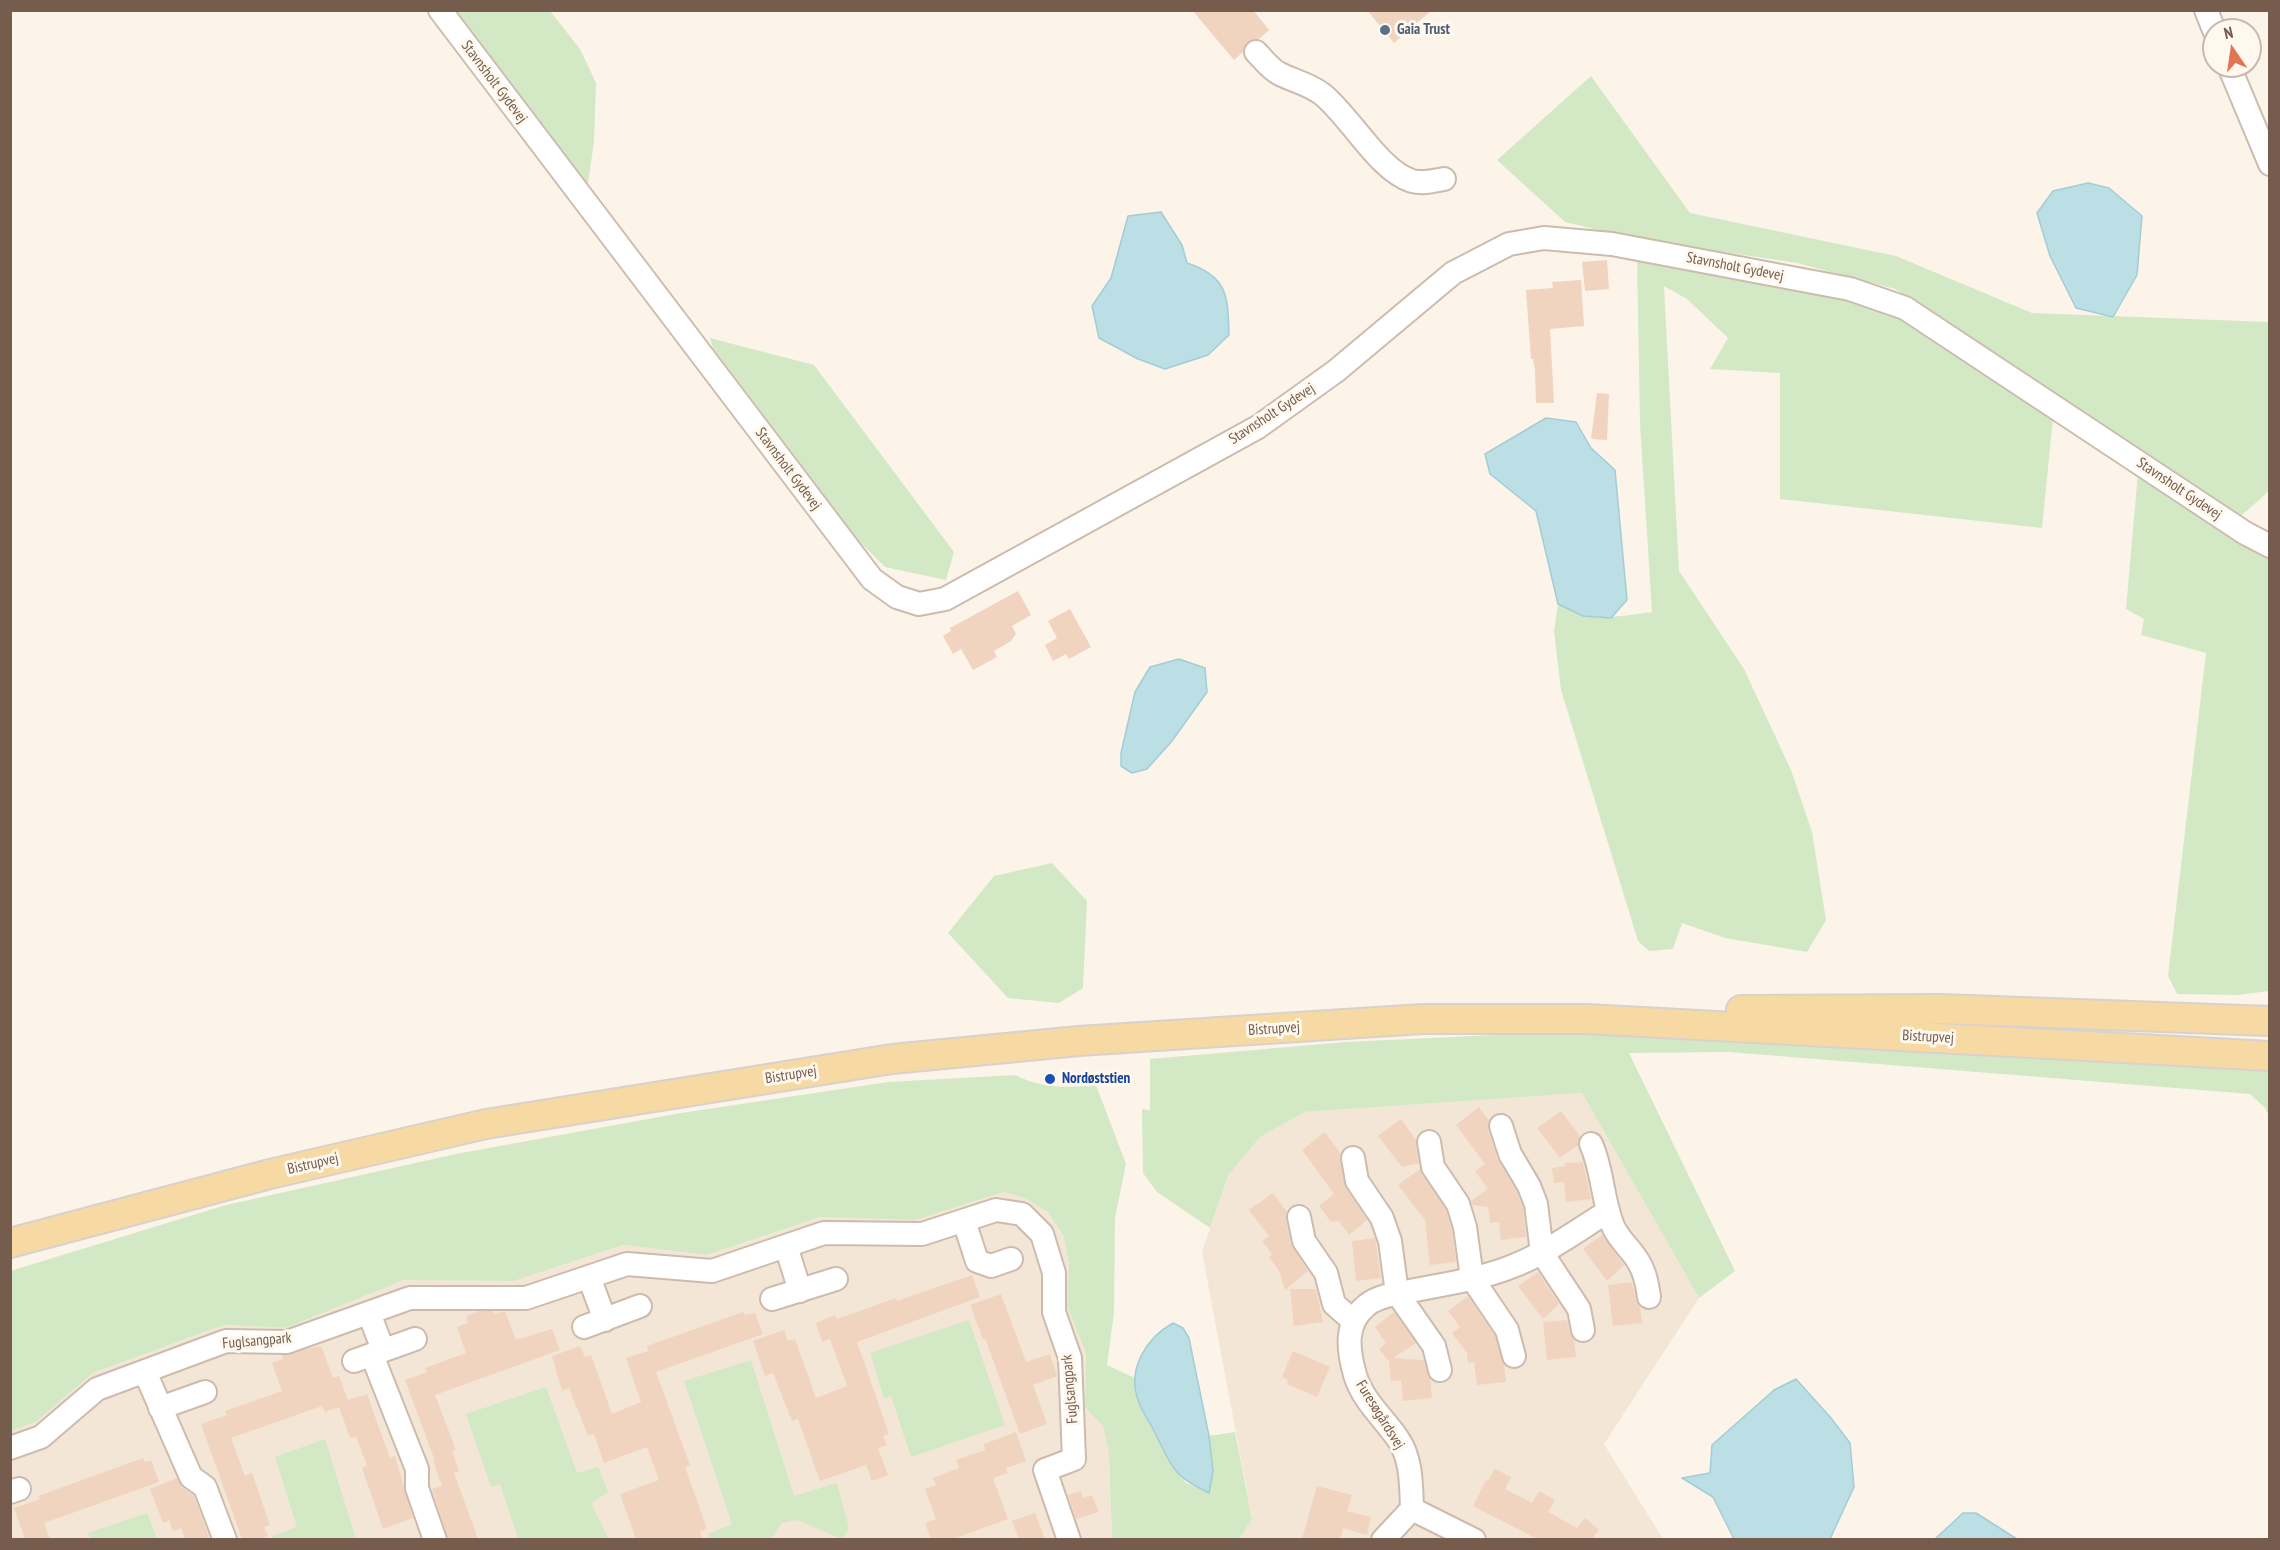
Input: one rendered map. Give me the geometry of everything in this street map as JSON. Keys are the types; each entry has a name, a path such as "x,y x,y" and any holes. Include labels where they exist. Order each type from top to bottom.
{"main road":[{"name":"Bistrupvej","path":"1587,1020 1761,1009 1940,1009 2270,1021"},
{"name":"Bistrupvej","path":"10,1243 270,1174 486,1124 892,1059 1079,1041 1423,1019 1587,1020 2270,1056"}],"street":[{"name":"Stavnsholt Gydevej","path":"440,10 872,579 897,597 919,604 945,598 1258,427 1336,371 1453,273 1509,244 1544,238 1612,244 1850,289 1905,308 2245,533 2270,546"},
{"path":"1256,52 1278,74 1320,93 1340,110 1382,161 1397,173 1410,180 1423,183 1444,179"},
{"path":"2234,78 2270,164"},
{"path":"1501,1126 1510,1154 1529,1186 1536,1204 1542,1253 1579,1309 1583,1330"},
{"path":"1429,1142 1433,1167 1458,1204 1465,1227 1472,1278 1507,1330 1514,1356"},
{"path":"1591,1144 1598,1158 1607,1212 1614,1230 1638,1260 1645,1275 1649,1297"},
{"path":"1353,1158 1357,1181 1382,1218 1390,1241 1396,1293 1434,1346 1440,1370"},
{"name":"Fuglsangpark","path":"10,1448 40,1437 97,1389 226,1341 287,1342 410,1298 526,1298 627,1264 712,1271 824,1233 922,1234 996,1210 1022,1214 1042,1234 1054,1273 1054,1312 1070,1358 1074,1459 1045,1470 1069,1539"},
{"path":"1299,1216 1304,1241 1326,1273 1334,1304 1353,1320 1368,1303 1396,1293 1508,1269 1542,1253 1607,1212"},
{"path":"964,1221 976,1261 991,1266 1011,1259"},
{"path":"786,1246 800,1291"},
{"path":"588,1277 595,1323 640,1306"},
{"path":"772,1299 837,1280"},
{"path":"369,1313 370,1355 417,1469 417,1488 435,1539"},
{"name":"Furesøgårdsvej","path":"1353,1320 1348,1345 1356,1377 1370,1406 1399,1440 1411,1472 1412,1509"},
{"path":"370,1355 416,1339"},
{"path":"145,1372 190,1477 206,1487 225,1539"},
{"path":"160,1408 205,1392"},
{"path":"1383,1539 1412,1509 1474,1539"}],"shaded area":[{"path":"1582,1093 1699,1298 1604,1444 1663,1539 1239,1539 1252,1518 1202,1252 1228,1176 1260,1137 1305,1112"},
{"path":"1004,1192 1025,1197 1048,1212 1064,1237 1069,1266 1067,1306 1086,1353 1085,1408 1103,1426 1109,1454 1112,1539 11,1539 10,1431 36,1422 93,1373 224,1325 286,1328 404,1280 514,1281 623,1245 707,1255 820,1217 915,1220"}],"green space":[{"path":"450,11 550,11 580,49 596,83 594,142 587,190"},
{"path":"1591,76 1690,213 1896,256 2032,313 2269,322 2269,491 2241,516 1895,289 1797,263 1637,239 1565,222 1497,160"},
{"path":"1637,257 1883,306 2053,418 2042,528 1780,499 1780,373 1710,369 1728,338 1687,299 1664,286 1679,571 1744,669 1791,770 1812,832 1826,920 1807,952 1725,938 1682,923 1673,949 1649,951 1638,941 1561,690 1554,631 1558,604 1583,613 1604,617 1652,612 1640,424"},
{"path":"710,338 814,365 954,552 946,580 885,567 858,540 713,348"},
{"path":"2138,473 2269,559 2269,991 2238,995 2177,994 2168,976 2206,653 2141,635 2144,619 2126,609"},
{"path":"1052,863 1087,901 1083,988 1059,1003 1008,998 948,933 994,876"},
{"path":"1538,1033 1602,1034 2270,1070 2269,1116 2265,1108 2250,1094 1729,1052 1629,1053 1735,1271 1699,1298 1582,1093 1305,1112 1260,1137 1228,1176 1210,1228 1157,1192 1143,1173 1142,1109 1150,1110 1150,1059 1346,1042"},
{"path":"1015,1075 1045,1085 1075,1087 1096,1085 1126,1164 1115,1218 1114,1312 1107,1365 1135,1378 1137,1399 1176,1472 1186,1483 1209,1493 1213,1471 1209,1436 1235,1432 1252,1519 1239,1539 1112,1539 1109,1454 1103,1426 1085,1408 1086,1353 1067,1306 1069,1266 1064,1237 1048,1212 1025,1198 1004,1192 915,1220 820,1217 707,1255 623,1245 514,1281 404,1280 286,1328 224,1325 93,1373 36,1422 11,1431 10,1271 226,1205 456,1154 681,1113 888,1082"},
{"path":"969,1320 1005,1425 911,1457 891,1396 884,1398 870,1353"},
{"path":"751,1360 794,1496 837,1483 849,1528 842,1539 797,1520 782,1523 771,1539 710,1539 708,1534 732,1524 684,1381"},
{"path":"546,1387 577,1473 598,1467 608,1492 591,1503 609,1539 518,1539 500,1484 491,1487 466,1414"},
{"path":"325,1439 356,1539 273,1539 272,1536 297,1527 275,1457"},
{"path":"147,1513 157,1539 90,1539 88,1533"}],"water":[{"path":"2088,183 2109,188 2142,216 2137,275 2113,317 2076,308 2050,256 2037,213 2053,191"},
{"path":"1161,212 1182,245 1187,263 1211,274 1223,290 1228,310 1229,335 1208,355 1165,369 1138,359 1099,338 1092,306 1111,278 1128,216"},
{"path":"1546,418 1576,422 1591,448 1615,470 1627,600 1611,618 1583,616 1558,604 1536,511 1490,474 1485,454"},
{"path":"1179,659 1205,668 1207,692 1172,741 1147,769 1132,773 1121,766 1121,753 1135,692 1150,667"},
{"path":"1173,1323 1183,1328 1189,1338 1209,1436 1213,1471 1209,1493 1180,1476 1170,1463 1142,1409 1135,1388 1137,1366 1141,1356 1155,1337"},
{"path":"1796,1379 1850,1443 1854,1487 1830,1539 1734,1539 1713,1497 1682,1478 1710,1473 1712,1445 1774,1390"},
{"path":"1963,1513 1976,1513 2017,1539 1935,1539"}],"building":[{"path":"1192,10 1253,10 1269,30 1259,39 1247,42 1243,52 1234,60"},
{"path":"1367,10 1432,10 1394,43"},
{"path":"1607,260 1609,289 1585,291 1582,262"},
{"path":"1581,280 1584,326 1550,329 1554,403 1536,403 1535,370 1533,359 1531,359 1526,290 1553,288 1552,282"},
{"path":"1597,393 1609,394 1607,440 1591,439"},
{"path":"1018,591 1031,615 1012,626 1016,634 1011,641 994,651 997,657 973,670 961,649 953,654 943,636 951,631 950,628"},
{"path":"1070,609 1091,647 1069,659 1066,654 1053,661 1045,645 1057,638 1048,621"},
{"path":"1479,1107 1489,1121 1488,1130 1497,1158 1523,1207 1526,1237 1501,1240 1499,1222 1490,1223 1488,1207 1472,1205 1471,1201 1488,1189 1475,1171 1485,1164 1456,1125"},
{"path":"1561,1111 1580,1136 1578,1145 1560,1158 1537,1128"},
{"path":"1401,1119 1416,1140 1419,1163 1402,1167 1378,1136"},
{"path":"1325,1132 1340,1153 1346,1188 1367,1220 1349,1235 1339,1221 1331,1222 1319,1206 1334,1194 1302,1150"},
{"path":"1583,1162 1591,1199 1566,1202 1564,1182 1554,1183 1552,1168 1566,1166 1564,1163"},
{"path":"1420,1169 1446,1210 1452,1230 1456,1262 1430,1265 1425,1220 1398,1185"},
{"path":"1273,1193 1287,1212 1286,1220 1291,1244 1308,1271 1285,1290 1279,1271 1269,1257 1272,1254 1262,1241 1269,1236 1249,1210"},
{"path":"1602,1235 1624,1265 1607,1281 1583,1249"},
{"path":"1375,1238 1381,1278 1356,1281 1352,1241"},
{"path":"1538,1272 1559,1304 1543,1319 1518,1286"},
{"path":"972,1275 980,1297 857,1342 889,1434 883,1436 887,1445 878,1448 888,1475 872,1481 866,1465 820,1481 798,1419 792,1421 773,1373 765,1376 753,1341 784,1330 788,1341 795,1339 816,1398 847,1386 830,1339 822,1342 816,1323 835,1315 837,1319 896,1298 897,1301"},
{"path":"1632,1282 1640,1307 1642,1323 1613,1326 1608,1285"},
{"path":"1290,1289 1316,1289 1323,1322 1294,1326"},
{"path":"1001,1294 1026,1362 1050,1354 1057,1376 1033,1385 1047,1424 1020,1434 985,1338 983,1339 970,1305"},
{"path":"1468,1296 1495,1336 1504,1365 1506,1382 1477,1385 1474,1362 1468,1363 1467,1353 1452,1333 1460,1327 1448,1311"},
{"path":"479,1311 493,1311 494,1314 505,1311 516,1340 552,1329 560,1350 435,1395 456,1450 452,1451 459,1471 454,1473 478,1539 448,1539 432,1489 442,1486 405,1380 427,1372 425,1368 466,1353 457,1327 468,1323 466,1316"},
{"path":"743,1312 745,1315 755,1313 763,1334 656,1372 690,1465 685,1467 707,1529 700,1531 702,1539 636,1539 620,1494 659,1480 647,1447 604,1463 594,1434 588,1436 569,1388 562,1391 552,1356 580,1346 585,1357 591,1355 612,1414 641,1402 626,1358 648,1351 647,1346"},
{"path":"1394,1312 1416,1343 1393,1358 1424,1360 1430,1379 1432,1398 1403,1401 1401,1380 1391,1381 1389,1361 1379,1349 1386,1343 1375,1327"},
{"path":"1567,1320 1574,1340 1576,1357 1547,1360 1543,1322"},
{"path":"321,1346 333,1378 339,1376 348,1400 367,1394 390,1458 395,1456 413,1518 383,1529 362,1468 367,1466 356,1436 350,1438 339,1407 325,1412 322,1406 231,1438 245,1476 252,1473 270,1525 264,1527 268,1536 259,1539 242,1539 201,1424 227,1415 225,1411 282,1391 272,1363 283,1359 282,1355"},
{"path":"1293,1351 1330,1367 1317,1397 1287,1384 1288,1380 1282,1377"},
{"path":"1016,1432 1026,1461 1006,1468 1008,1473 993,1478 1008,1519 953,1539 931,1539 925,1523 936,1519 925,1489 936,1485 933,1478 959,1468 956,1460 985,1450 984,1444"},
{"path":"143,1458 145,1462 151,1460 159,1482 44,1523 50,1539 25,1539 14,1508 40,1499 38,1496"},
{"path":"1495,1469 1511,1477 1505,1489 1532,1503 1539,1491 1555,1500 1548,1512 1577,1528 1585,1518 1599,1530 1593,1537 1596,1539 1537,1539 1473,1506 1486,1480 1488,1481"},
{"path":"177,1478 183,1488 194,1496 210,1539 185,1539 181,1528 173,1531 169,1520 163,1523 150,1489"},
{"path":"1317,1486 1352,1495 1347,1511 1371,1517 1367,1535 1343,1528 1340,1539 1302,1539"},
{"path":"1081,1491 1083,1498 1092,1495 1099,1512 1076,1519 1068,1495"},
{"path":"1035,1513 1045,1539 1019,1539 1012,1521"}],"place":[{"name":"Gaia Trust","path":"1385,30"},
{"name":"Nordøststien","path":"1050,1079"}]}
